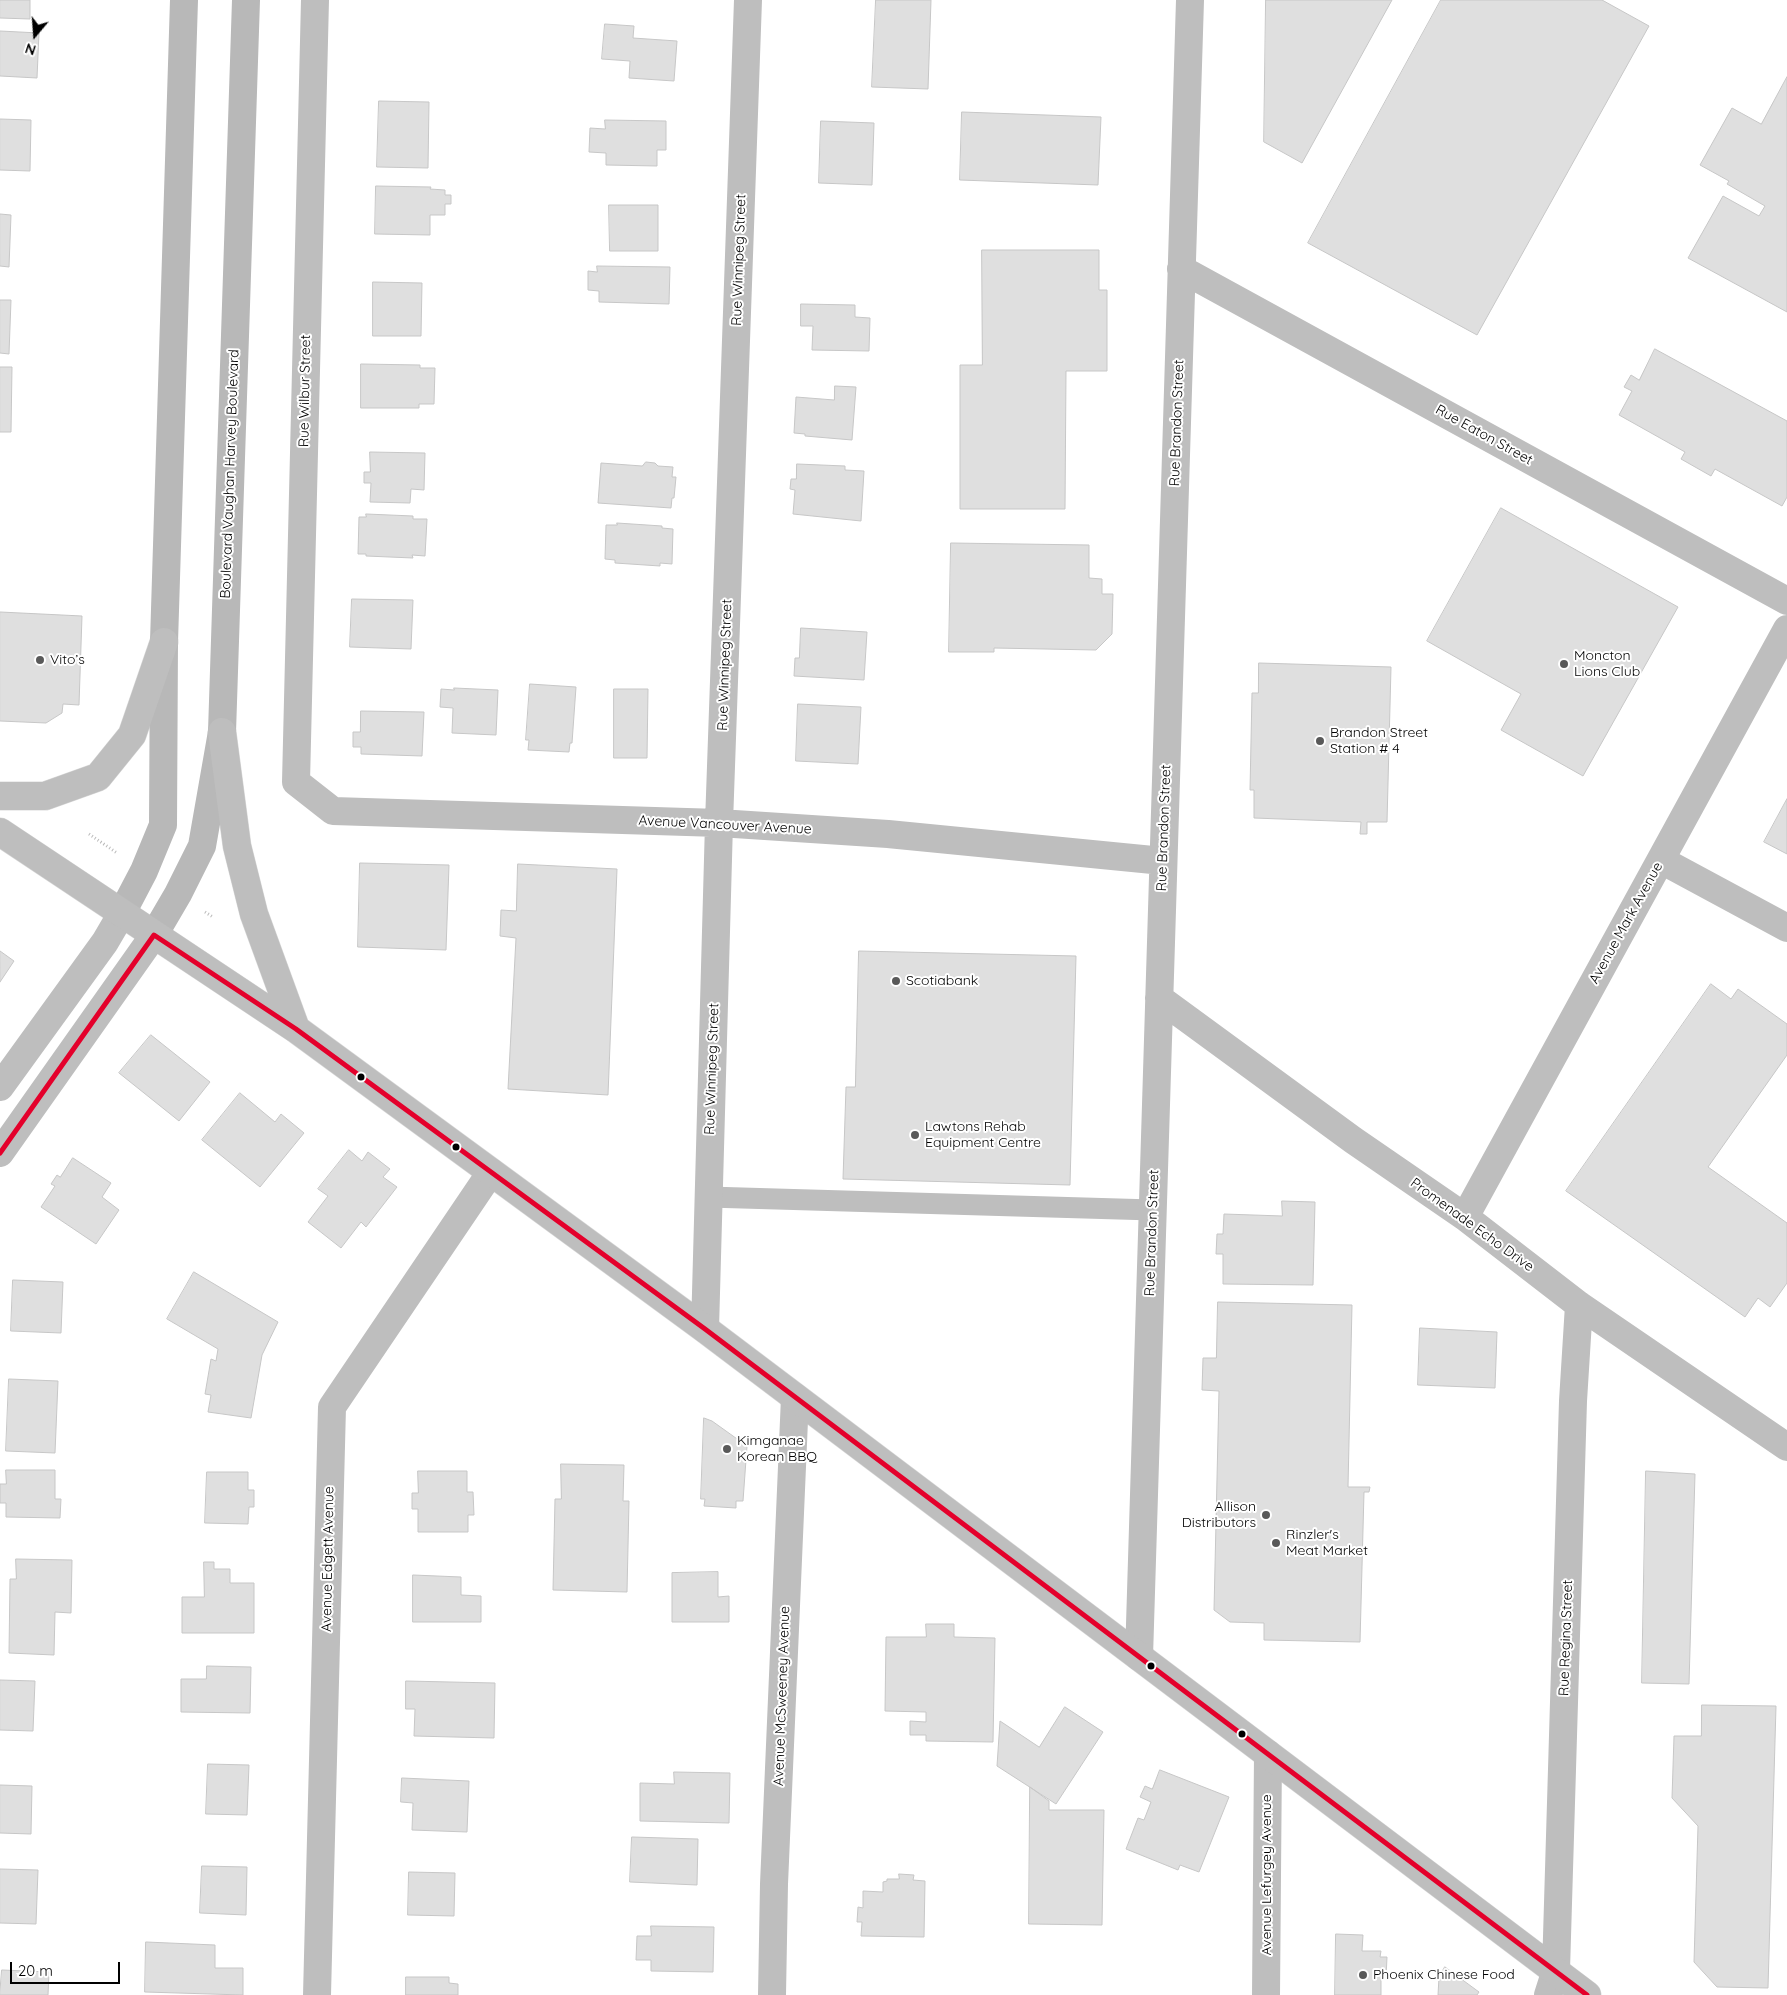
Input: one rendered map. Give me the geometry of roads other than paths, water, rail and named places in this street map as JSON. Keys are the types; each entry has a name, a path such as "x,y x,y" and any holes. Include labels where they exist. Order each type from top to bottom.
{"main road":[{"path":"122,913 144,871 163,825 164,642 184,0"},
{"name":"Boulevard Vaughan Harvey Boulevard","path":"154,935 178,894 202,846 222,732 246,0"}],"street":[{"name":"Rue Wilbur Street","path":"296,782 315,0"},
{"name":"Rue Winnipeg Street","path":"705,1329 748,0"},
{"name":"Rue Brandon Street","path":"1139,1657 1190,0"},
{"name":"Rue Eaton Street","path":"1181,270 1787,601"},
{"name":"Avenue Mark Avenue","path":"1464,1217 1787,629"},
{"path":"0,796 45,796 98,777 132,735 164,642"},
{"path":"222,732 237,846 254,914 296,1029"},
{"name":"Avenue Vancouver Avenue","path":"296,782 333,811 720,823 888,834 1163,861"},
{"path":"0,832 296,1029 705,1329 1268,1754 1552,1983 1587,1995"},
{"path":"1660,860 1787,928"},
{"path":"0,1087 105,942 122,913"},
{"path":"0,1153 154,935"},
{"name":"Promenade Echo Drive","path":"1159,998 1353,1140 1464,1217 1579,1305 1787,1447"},
{"name":"Avenue Edgett Avenue","path":"317,1995 332,1407 491,1172"},
{"name":"Rue Regina Street","path":"1552,1983 1573,1401 1579,1305"},
{"name":"Avenue McSweeney Avenue","path":"772,1995 775,1874 795,1397"},
{"name":"Avenue Lefurgey Avenue","path":"1266,1995 1268,1754"}],"lane":[{"path":"708,1197 1153,1210"}],"place":[{"name":"Vito’s","path":"40,660"},
{"name":"Moncton Lions Club","path":"1564,664"},
{"name":"Brandon Street Station # 4","path":"1320,741"},
{"name":"Scotiabank","path":"896,981"},
{"name":"Lawtons Rehab Equipment Centre","path":"915,1135"},
{"name":"Kimganae Korean BBQ","path":"727,1449"},
{"name":"Allison Distributors","path":"1266,1515"},
{"name":"Rinzler's Meat Market","path":"1276,1543"},
{"name":"Phoenix Chinese Food","path":"1363,1975"}]}
